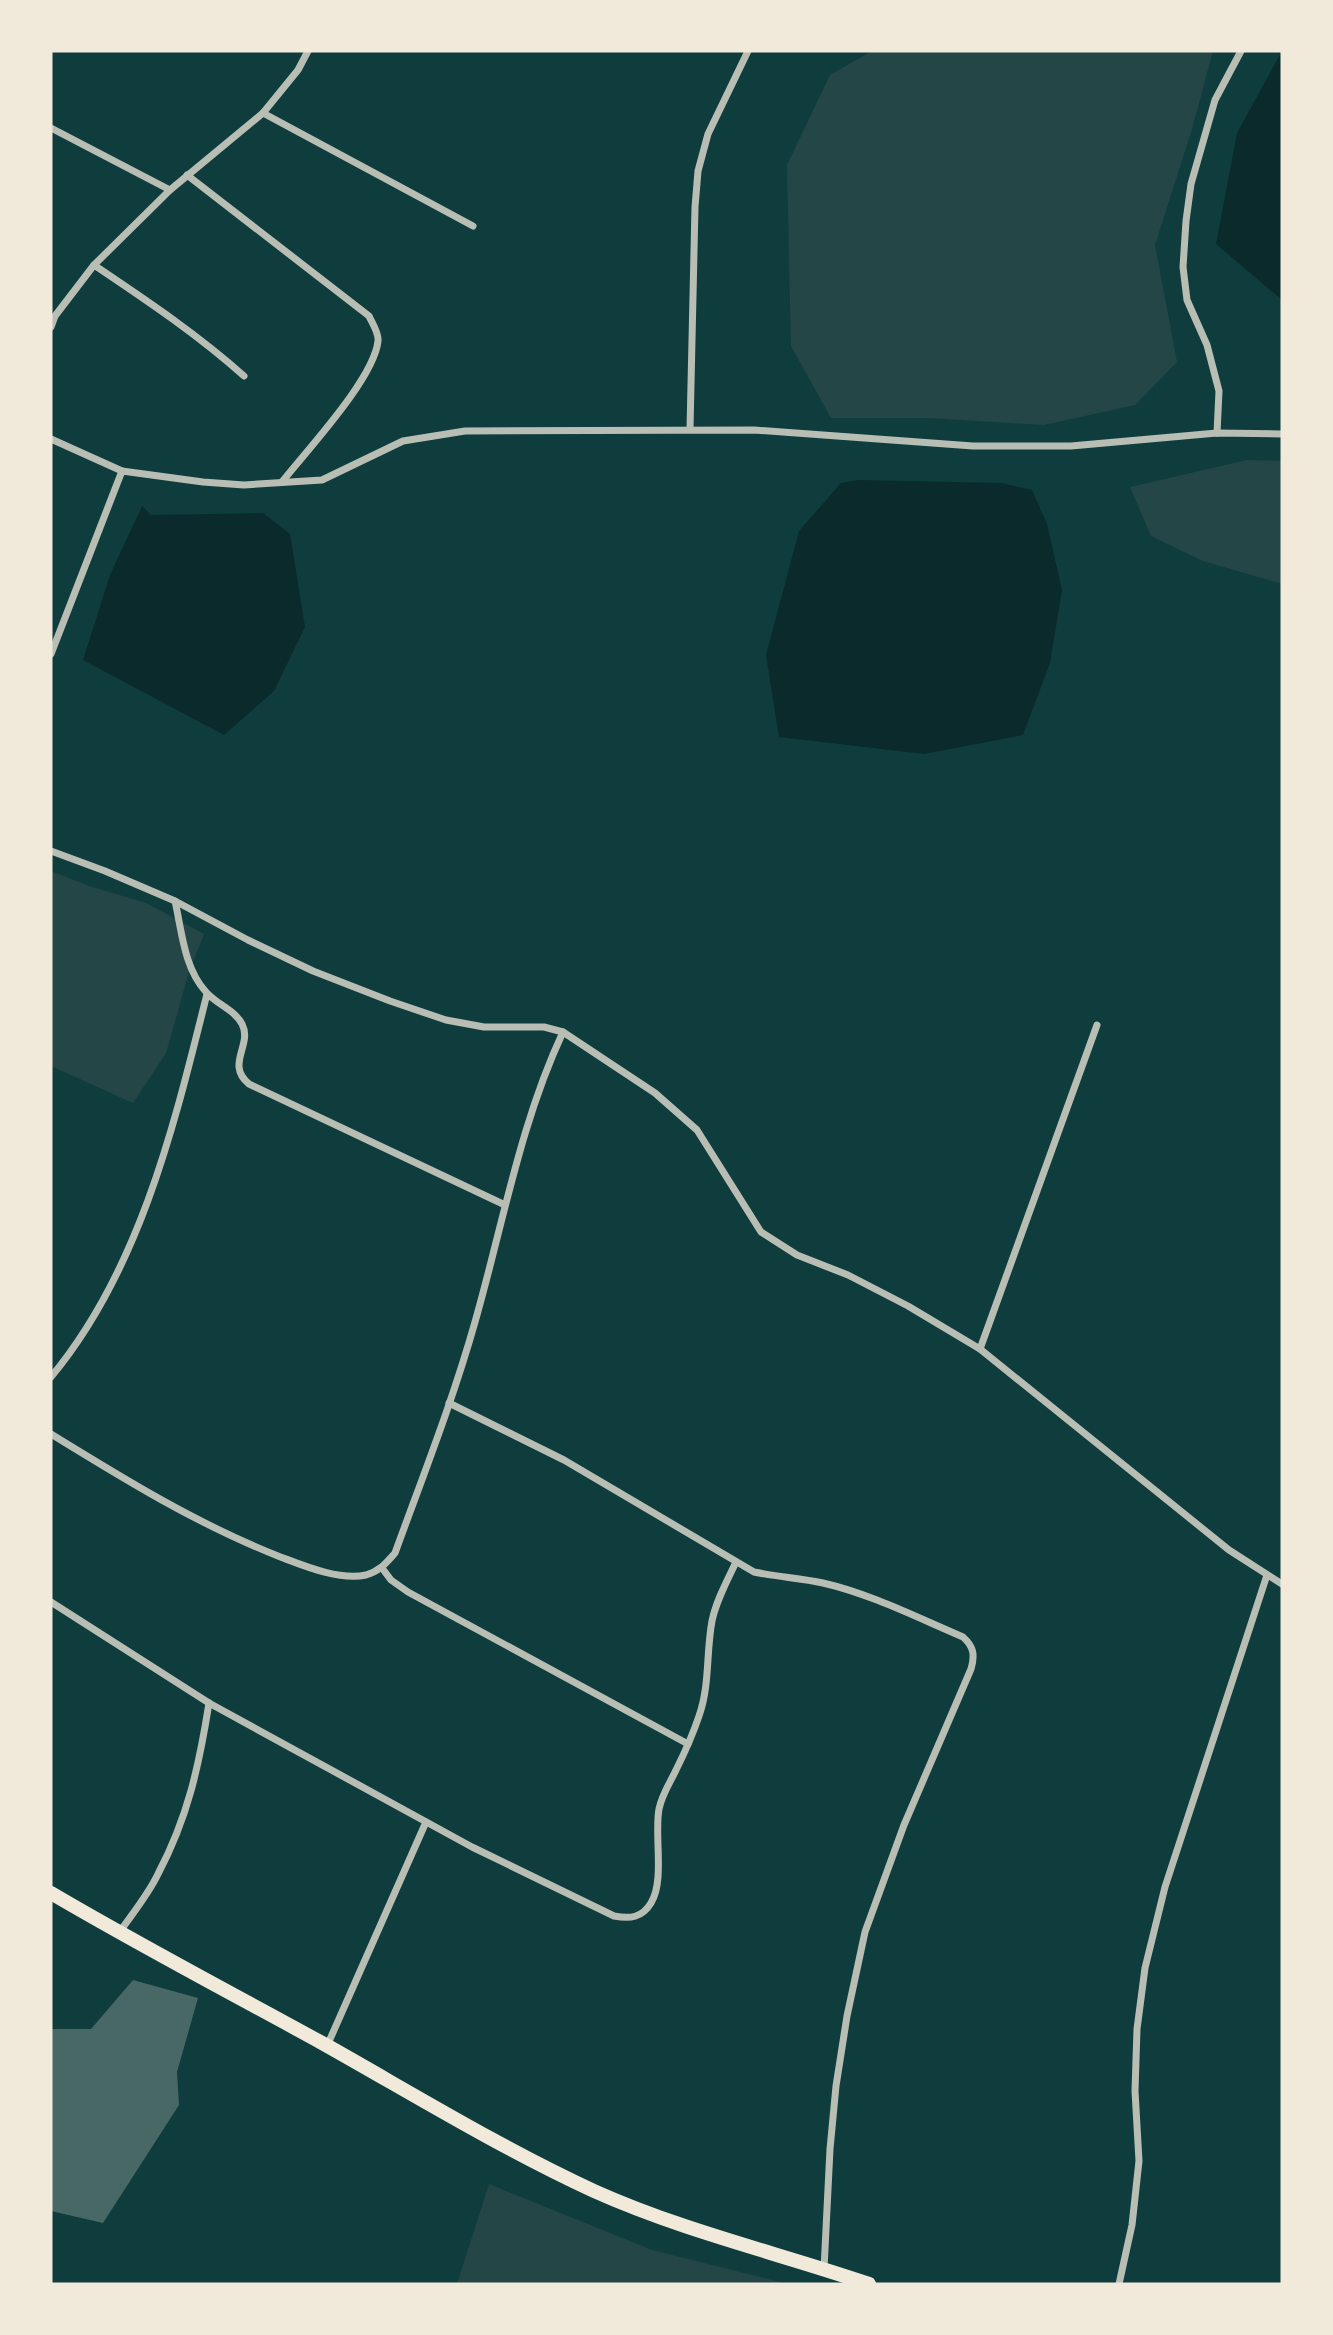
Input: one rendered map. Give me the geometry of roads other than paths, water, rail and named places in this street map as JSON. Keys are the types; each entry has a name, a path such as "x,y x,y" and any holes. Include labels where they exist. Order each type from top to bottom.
{"main road":[{"path":"51,1893 491,2139 594,2190 670,2222 869,2284"}],"street":[{"path":"51,327 55,316 94,265 170,190 263,113 298,70 308,51"},
{"path":"690,429 698,171 708,134 748,51"},
{"path":"1216,433 1219,391 1207,345 1187,300 1183,267 1191,184 1215,100 1241,51"},
{"path":"263,113 473,226"},
{"path":"51,128 170,190"},
{"path":"187,175 369,316 379,338 372,363 352,394 282,482"},
{"path":"94,265 162,310 219,353 244,376"},
{"path":"51,439 122,471 244,485 323,480 403,440 465,431 754,430 973,446 1071,446 1216,433 1282,433"},
{"path":"51,654 122,471"},
{"path":"51,851 175,901 313,971 446,1020 484,1027 544,1027 563,1032 655,1093 696,1130 761,1233 797,1255 848,1275 908,1306 980,1349 1218,1542 1282,1584"},
{"path":"175,901 193,975 207,994 240,1020 244,1028 238,1069 241,1078 505,1205"},
{"path":"51,1377 102,1306 142,1214 179,1105 207,994"},
{"path":"980,1349 1097,1025"},
{"path":"51,1434 131,1484 193,1518 276,1555 310,1568 342,1575 364,1575 382,1568 396,1553 449,1403 475,1322 540,1085 563,1032"},
{"path":"449,1403 564,1460 736,1562 765,1574 823,1583 858,1594 963,1637 971,1644 975,1657 971,1670 904,1825 865,1931 836,2086 824,2269"},
{"path":"51,1602 209,1703 472,1847 614,1916 627,1918 639,1916 652,1902 657,1881 659,1808 664,1791 700,1714 708,1680 712,1619 736,1562"},
{"path":"382,1568 391,1580 408,1592 688,1744"},
{"path":"1119,2284 1132,2225 1139,2161 1135,2091 1136,2042 1145,1968 1165,1887 1267,1575"},
{"path":"119,1933 157,1877 180,1829 199,1767 209,1703"},
{"path":"327,2046 426,1822"}]}
